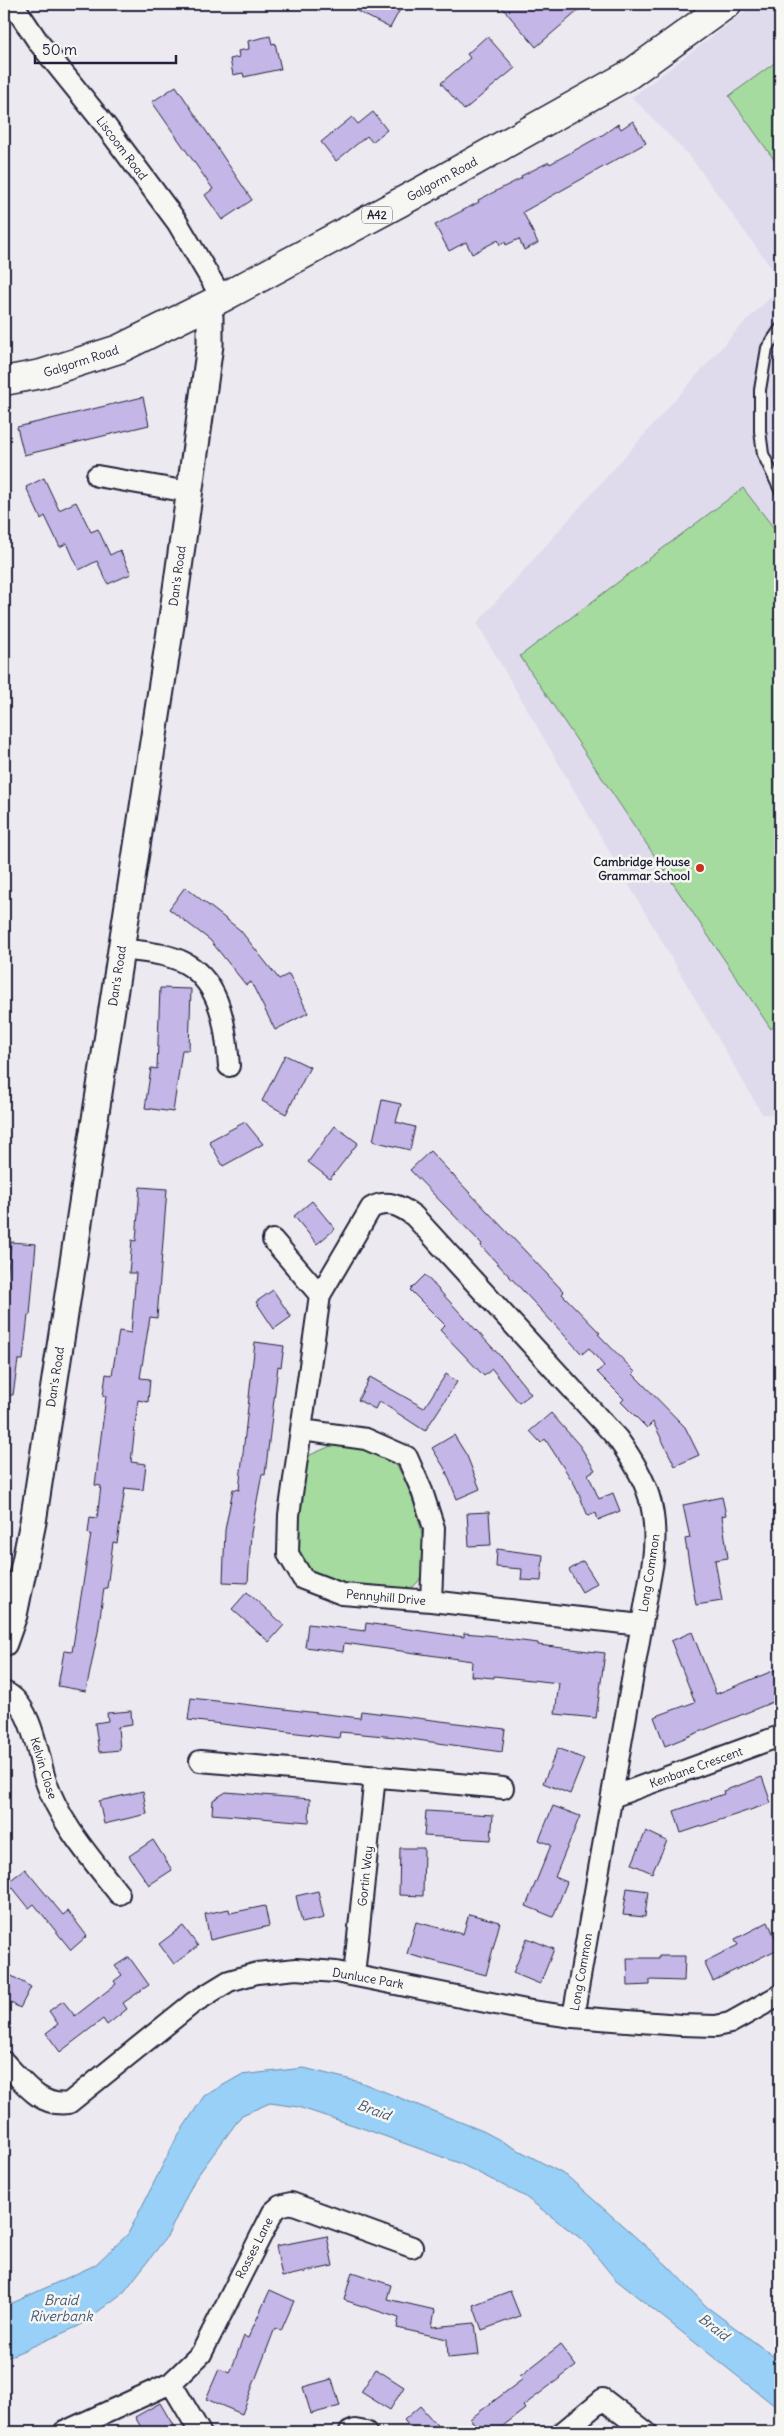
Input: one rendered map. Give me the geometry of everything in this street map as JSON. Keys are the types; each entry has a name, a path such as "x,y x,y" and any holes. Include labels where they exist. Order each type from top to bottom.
{"main road":[{"name":"Galgorm Road","path":"4,381 42,374 118,350 214,303 423,190 630,74 727,4"}],"street":[{"name":"Liscoom Road","path":"13,4 39,43 105,124 177,222 214,303"},
{"name":"Dan's Road","path":"4,1643 14,1615 33,1522 121,950 189,492 210,345 210,317 214,303"},
{"path":"97,476 189,492"},
{"path":"121,950 156,954 185,963 205,981 222,1013 229,1066"},
{"name":"Pennyhill Drive","path":"382,1203 371,1208 366,1214 320,1295 289,1515 288,1554 303,1579 342,1594 431,1601 641,1625"},
{"name":"Long Common","path":"382,1203 398,1206 414,1216 628,1452 649,1492 655,1518 653,1561 573,2017"},
{"path":"273,1240 320,1295"},
{"path":"302,1430 366,1439 407,1457 422,1491 434,1528 431,1601"},
{"name":"Kelvin Close","path":"4,1692 14,1701 27,1718 58,1812 118,1894"},
{"name":"Kenbane Crescent","path":"612,1797 780,1736"},
{"path":"200,1761 503,1788"},
{"name":"Gortin Way","path":"354,1975 375,1776"},
{"name":"Dunluce Park","path":"4,2062 41,2099 53,2104 69,2103 168,2021 229,1981 257,1973 296,1969 354,1975 506,2006 573,2017 724,2025 780,1995"},
{"name":"Rosses Lane","path":"64,2432 171,2383 200,2354 273,2212 280,2206 291,2204 412,2247"},
{"path":"171,2383 200,2432"},
{"path":"563,2432 603,2399 646,2432"},
{"path":"350,2432 355,2430 366,2432"}],"lane":[{"path":"780,329 767,348 760,390 760,431 763,454 780,490"}],"shaded area":[{"path":"755,4 780,4 780,280 692,159 632,97"},
{"name":"Cambridge House Grammar School","path":"780,288 780,1115 762,1114 477,623 737,330"}],"green space":[{"path":"780,59 780,168 729,96"},
{"path":"743,488 780,536 780,1021 771,1029 520,656"},
{"path":"333,1445 367,1449 383,1454 396,1465 402,1475 415,1508 424,1545 424,1562 421,1576 414,1586 403,1590 390,1590 335,1583 314,1574 304,1562 298,1548 296,1531 304,1462 310,1455"}],"water":[{"name":"Braid Riverbank","path":"304,2068 360,2082 483,2131 567,2176 668,2266 707,2307 780,2361 780,2410 615,2279 584,2241 524,2196 459,2163 298,2107 270,2103 242,2115 195,2179 168,2235 124,2292 79,2326 4,2359 4,2307 95,2265 128,2234 177,2137 204,2096 241,2075"}],"building":[{"path":"343,4 403,4 390,28"},
{"path":"499,4 586,4 536,47"},
{"path":"270,36 272,44 275,43 281,69 244,77 243,73 233,75 230,59 239,57 238,51 249,49 248,41"},
{"path":"487,36 515,68 464,110 441,83 470,58 467,54"},
{"path":"176,86 252,200 222,220 205,195 213,189 152,102"},
{"path":"373,112 387,130 372,142 367,136 336,161 321,142 352,117 358,124"},
{"path":"633,121 646,143 523,212 538,243 524,250 519,239 506,245 505,242 500,245 498,240 472,254 466,242 449,251 435,225 479,202 478,200 522,178 521,176 549,162 550,164 604,134 618,124 621,129"},
{"path":"143,397 149,425 24,455 17,427"},
{"path":"44,478 59,510 76,502 91,532 98,529 110,555 120,550 131,574 108,584 97,561 79,570 67,543 60,547 45,516 41,519 26,487"},
{"path":"185,887 240,930 279,979 289,974 308,1013 275,1030 251,982 246,985 210,940 169,909"},
{"path":"160,988 191,989 189,1050 182,1050 173,1112 145,1108 151,1068 157,1069"},
{"path":"285,1055 310,1067 286,1114 262,1101"},
{"path":"382,1100 401,1104 396,1122 415,1127 410,1150 373,1141"},
{"path":"245,1122 263,1144 223,1166 209,1141"},
{"path":"335,1126 358,1143 330,1179 308,1162"},
{"path":"430,1151 564,1292 562,1294 635,1372 633,1374 685,1427 699,1455 675,1466 653,1422 647,1428 621,1402 624,1399 597,1372 604,1366 589,1348 582,1354 481,1246 482,1244 410,1170"},
{"path":"140,1187 167,1189 157,1318 150,1317 140,1378 150,1379 148,1402 138,1400 131,1462 146,1464 143,1490 125,1488 117,1543 113,1542 107,1588 104,1588 98,1632 86,1691 58,1686 64,1651 72,1652 91,1534 88,1533 90,1517 97,1518 101,1486 95,1485 106,1396 103,1396 106,1374 112,1375 119,1331 131,1333 136,1273 129,1273 132,1240 136,1241"},
{"path":"312,1201 335,1229 317,1244 294,1216"},
{"path":"11,1242 36,1244 30,1315 28,1315 23,1360 18,1360 13,1395 4,1395 4,1287 6,1287"},
{"path":"425,1275 502,1358 531,1394 519,1403 492,1369 484,1376 440,1330 445,1325 410,1290"},
{"path":"273,1290 291,1317 274,1329 256,1302"},
{"path":"255,1342 284,1346 281,1367 278,1366 265,1475 262,1474 251,1533 248,1583 223,1582 225,1530 233,1489 239,1490"},
{"path":"446,1374 457,1382 425,1431 379,1401 375,1409 358,1400 370,1377 424,1408"},
{"path":"551,1413 580,1446 595,1470 588,1474 599,1499 613,1493 620,1511 598,1520 596,1513 588,1516 575,1485 545,1439 541,1443 530,1431"},
{"path":"454,1435 467,1456 480,1489 457,1499 445,1469 432,1448"},
{"path":"722,1497 726,1515 722,1516 728,1558 715,1560 722,1601 696,1605 685,1539 690,1538 683,1505"},
{"path":"489,1512 491,1545 469,1546 467,1513"},
{"path":"497,1549 543,1555 541,1581 521,1580 522,1569 496,1567"},
{"path":"583,1561 597,1583 582,1592 569,1570"},
{"path":"247,1592 284,1625 269,1642 232,1609"},
{"path":"366,1623 464,1637 464,1633 497,1636 497,1638 538,1643 538,1645 605,1653 596,1718 555,1714 559,1683 494,1676 494,1678 471,1676 472,1661 344,1643 343,1652 305,1647 308,1624 365,1631"},
{"path":"692,1632 716,1694 780,1668 780,1699 665,1746 654,1717 695,1702 671,1641"},
{"path":"191,1698 360,1718 361,1711 505,1729 502,1752 396,1737 340,1732 339,1738 188,1720"},
{"path":"131,1711 132,1725 118,1727 120,1750 99,1752 95,1723 108,1721 107,1713"},
{"path":"558,1748 584,1759 570,1794 543,1783"},
{"path":"762,1777 771,1803 681,1833 674,1811 724,1794 723,1791"},
{"path":"143,1791 147,1814 104,1824 99,1801"},
{"path":"226,1792 310,1799 309,1822 212,1814 213,1800"},
{"path":"553,1806 580,1816 555,1877 567,1882 553,1917 526,1906 551,1845 539,1840"},
{"path":"426,1811 493,1815 491,1840 424,1836"},
{"path":"646,1831 667,1841 652,1873 632,1864"},
{"path":"153,1840 172,1870 149,1885 129,1856"},
{"path":"400,1848 424,1848 423,1896 399,1895"},
{"path":"25,1869 63,1915 68,1911 87,1936 71,1950 34,1904 29,1908 8,1882"},
{"path":"627,1888 648,1891 645,1917 623,1915"},
{"path":"318,1891 324,1918 302,1923 296,1896"},
{"path":"265,1906 269,1926 210,1940 205,1914 229,1909 230,1913"},
{"path":"469,1914 500,1922 486,1975 407,1954 416,1922 463,1934"},
{"path":"768,1922 780,1948 713,1981 704,1962 738,1945 735,1939"},
{"path":"183,1926 198,1946 174,1964 159,1944"},
{"path":"527,1938 554,1949 540,1984 513,1973"},
{"path":"659,1956 685,1956 684,1981 650,1980 650,1985 628,1986 627,1958 659,1958"},
{"path":"129,1957 149,1985 123,2003 127,2009 107,2025 103,2019 60,2052 46,2033 58,2024 49,2011 63,2001 75,2016 116,1984 114,1981 122,1975 115,1966"},
{"path":"10,1975 31,1987 20,2008 4,1999 4,1985"},
{"path":"327,2236 333,2266 282,2277 276,2246"},
{"path":"352,2272 391,2285 387,2299 435,2310 432,2327 475,2323 479,2355 448,2358 447,2339 397,2328 399,2318 344,2300"},
{"path":"270,2290 294,2301 281,2331 275,2328 242,2414 206,2399 219,2369 230,2373 244,2336 248,2338"},
{"path":"510,2291 520,2316 482,2330 473,2305"},
{"path":"560,2345 576,2366 523,2406 525,2409 495,2432 480,2432 470,2419 523,2379 520,2376"},
{"path":"376,2369 404,2387 390,2410 361,2392"},
{"path":"332,2379 340,2406 311,2414 303,2387"},
{"path":"160,2403 177,2432 144,2432 135,2417"},
{"path":"420,2406 443,2432 414,2432 404,2420"}],"place":[{"name":"Cambridge House Grammar School","path":"700,868"}],"water label":[{"name":"Braid","path":"374,2110"},
{"name":"Braid","path":"714,2327"}]}
